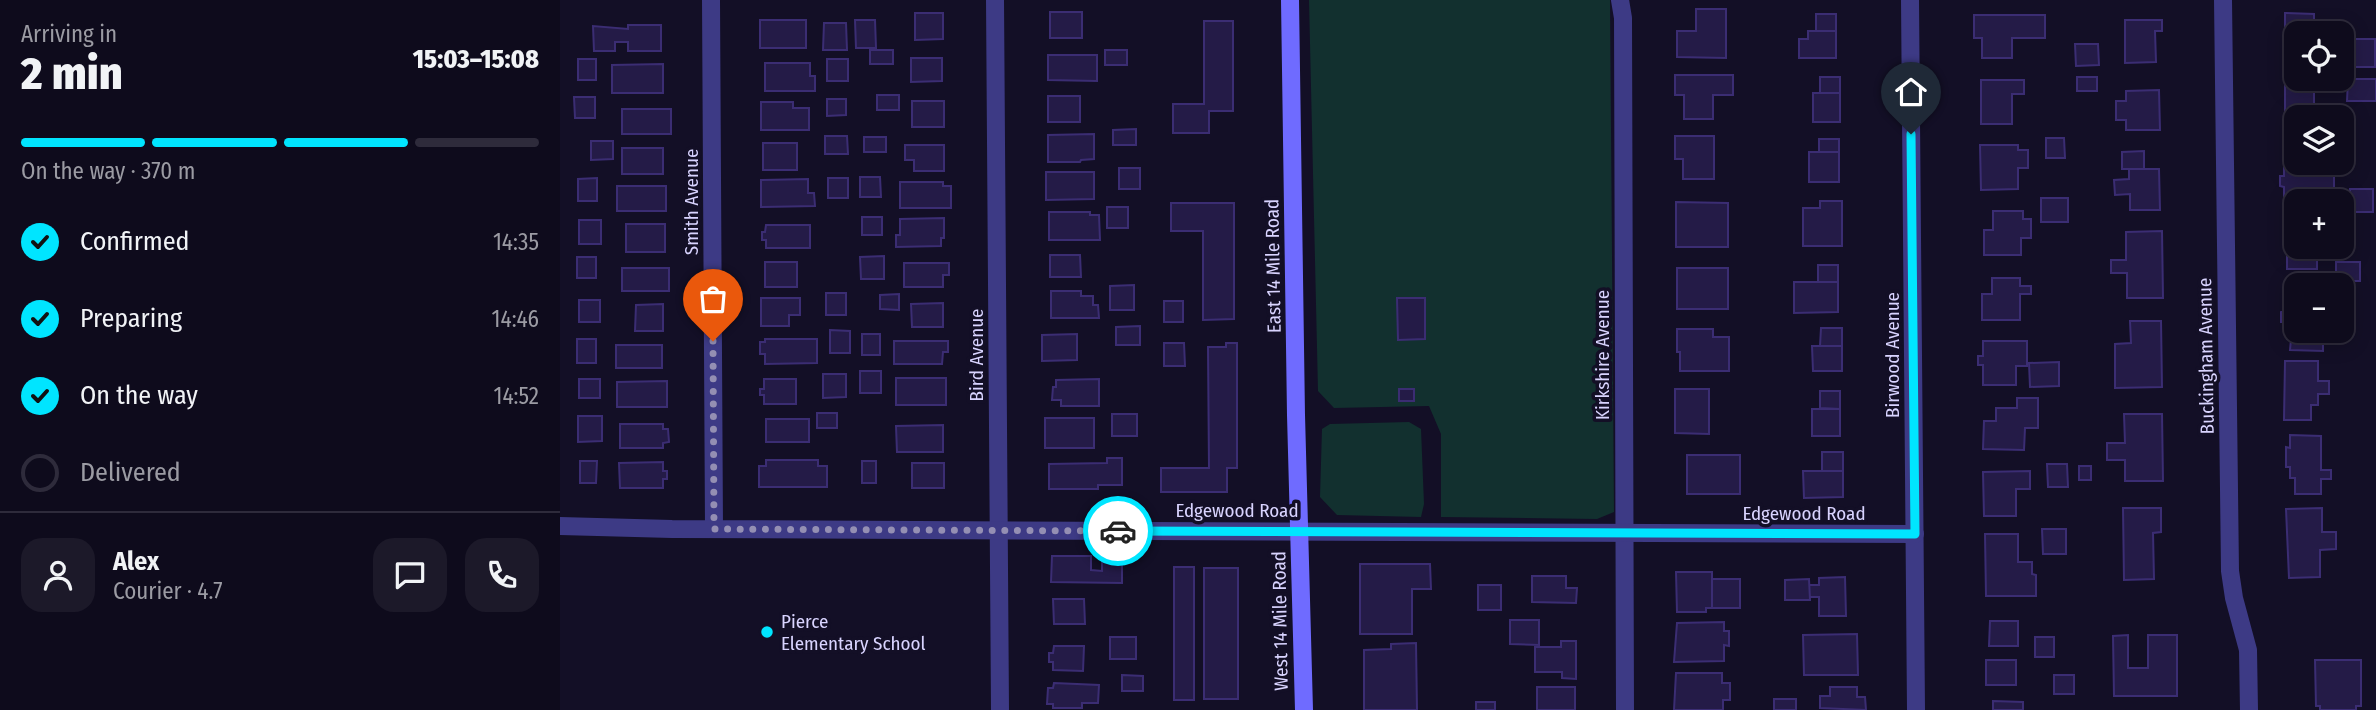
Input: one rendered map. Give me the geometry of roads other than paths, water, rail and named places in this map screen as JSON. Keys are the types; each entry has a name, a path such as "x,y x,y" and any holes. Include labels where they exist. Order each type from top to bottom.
{"main road":[{"name":"East 14 Mile Road","path":"1290,0 1299,531"},
{"name":"West 14 Mile Road","path":"1299,531 1304,710"}],"street":[{"name":"Smith Avenue","path":"711,0 714,529"},
{"name":"Bird Avenue","path":"995,0 1000,710"},
{"name":"Kirkshire Avenue","path":"1620,0 1623,18 1625,710"},
{"name":"Birwood Avenue","path":"1910,0 1916,710"},
{"name":"Buckingham Avenue","path":"2223,0 2230,570 2234,598 2248,650 2249,710"},
{"name":"Edgewood Road","path":"560,526 1915,534"}],"place":[{"name":"Pierce Elementary School","path":"767,632"}]}
